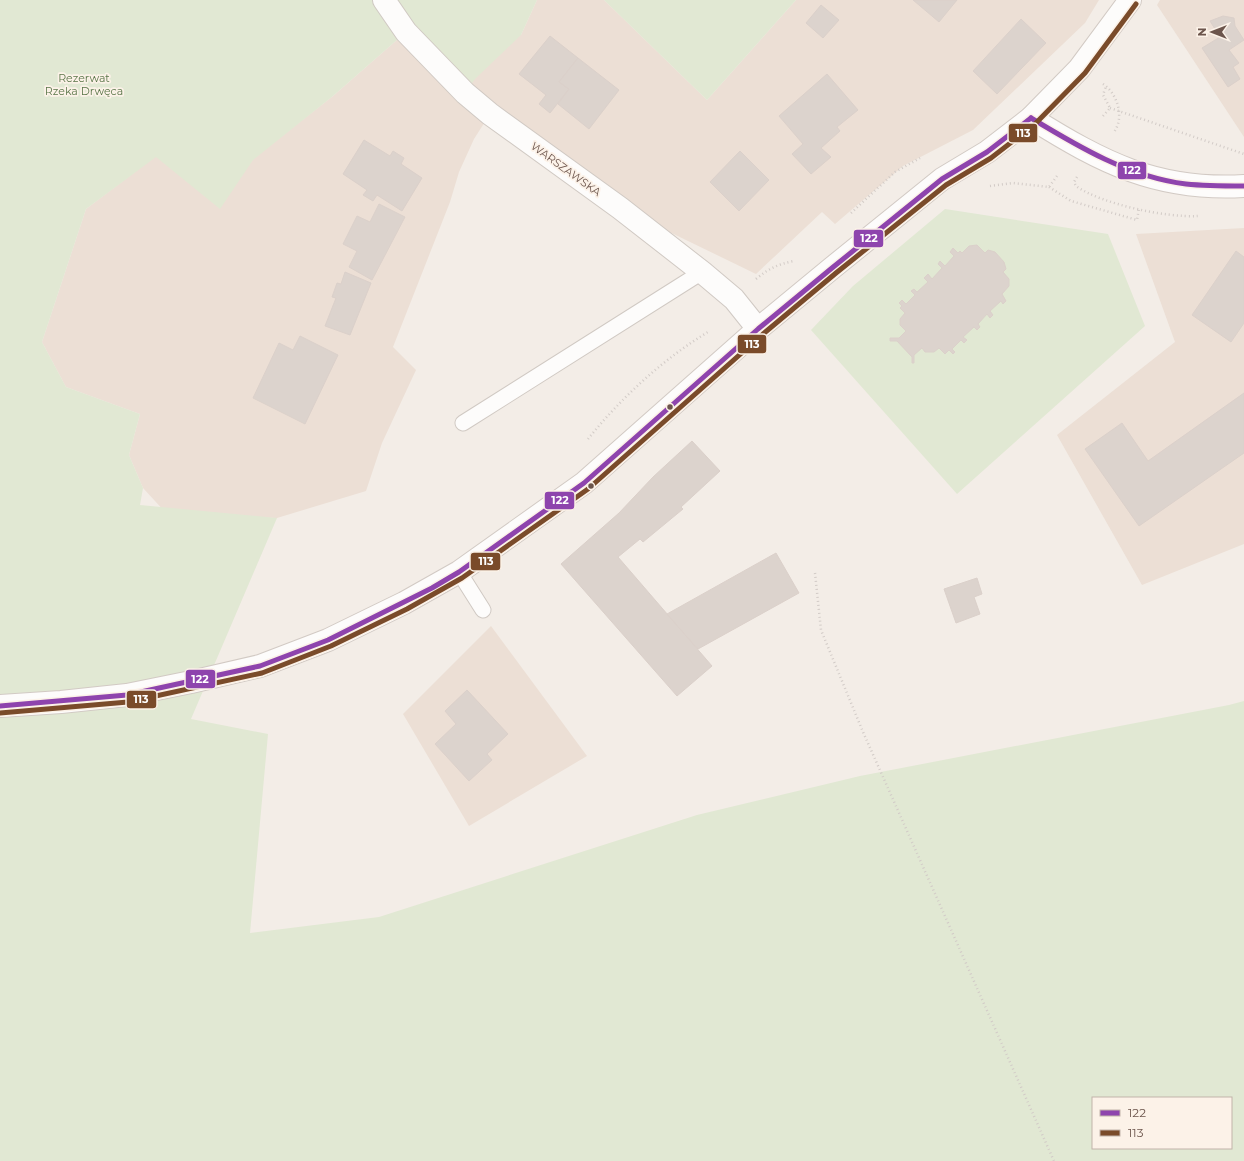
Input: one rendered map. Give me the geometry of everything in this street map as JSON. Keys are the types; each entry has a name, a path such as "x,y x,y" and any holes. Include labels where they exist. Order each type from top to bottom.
{"main road":[{"name":"WARSZAWSKA","path":"384,0 406,32 465,93 490,114 620,208 702,272 734,299 758,329"},
{"path":"0,706 61,702 127,695 260,666 328,640 404,602 459,572 584,483 758,329 942,178 987,152 1031,118 1082,66 1130,0"},
{"path":"1031,118 1079,148 1112,164 1158,180 1216,188 1244,186"}],"lane":[{"path":"463,423 702,272"},
{"path":"459,572 483,610"}],"path":[{"path":"1106,86 1104,95 1110,108 1244,154"},
{"path":"1104,116 1110,108"},
{"path":"1049,187 1057,176"},
{"path":"985,186 1013,183 1049,187 1071,201 1137,220 1139,208"},
{"path":"586,441 604,419 661,365 698,338 744,311"},
{"path":"815,573 821,630 866,740 1054,1161"}],"shaded area":[{"path":"537,0 604,0 707,100 796,0 1099,0 1085,23 973,130 903,166 835,224 822,212 756,274 620,208 490,114 474,139 459,172 450,202 393,347 416,370 382,443 366,491 277,518 167,514 143,488 129,455 140,414 66,387 42,342 86,209 156,156 254,158 333,96 406,32 521,35"},
{"path":"1160,0 1244,0 1244,137 1157,5"},
{"path":"1244,228 1244,544 1142,585 1057,435 1175,342 1136,234"},
{"path":"491,626 587,756 469,826 403,714"}],"green space":[{"name":"Rezerwat Rzeka Drwęca","path":"0,0 537,0 521,35 475,79 465,93 406,32 333,96 253,160 220,209 156,157 86,209 42,342 66,387 140,414 129,455 143,488 140,505 277,518 191,719 268,734 250,933 379,917 697,815 860,776 1244,701 1244,1161 0,1161"},
{"path":"604,0 796,0 707,100"},
{"path":"945,209 1108,234 1145,326 957,494 811,330 853,286"}],"building":[{"path":"913,0 957,0 939,22"},
{"path":"821,5 839,20 823,38 806,23"},
{"path":"1223,16 1234,18 1235,26 1244,40 1229,50 1239,63 1233,67 1240,79 1228,87 1202,48 1220,37 1210,21"},
{"path":"1021,19 1046,43 997,94 973,71"},
{"path":"550,36 578,58 559,82 569,89 550,113 539,104 546,95 519,74"},
{"path":"578,58 619,90 589,129 558,104 569,89 559,82"},
{"path":"827,74 858,110 837,127 840,131 821,148 831,157 811,174 792,154 803,144 779,116"},
{"path":"364,140 390,156 393,151 404,158 401,164 422,178 402,211 377,195 373,201 363,195 367,190 343,174"},
{"path":"740,151 769,180 739,211 710,182"},
{"path":"379,204 405,217 372,280 349,267 357,251 343,244 357,216 370,222"},
{"path":"977,245 985,253 988,250 995,252 1004,262 1006,269 1003,272 1009,279 1009,286 1002,294 1006,301 1003,304 1001,301 990,311 993,315 990,318 987,314 978,324 980,327 977,330 974,327 963,337 967,340 964,343 961,340 952,349 955,352 953,354 949,350 945,354 939,348 934,352 925,352 922,348 914,355 914,363 912,363 912,357 897,341 890,341 890,338 899,338 906,331 900,325 900,319 905,313 900,308 902,306 899,303 902,300 906,304 915,295 911,291 914,289 917,292 928,282 924,278 928,274 932,279 942,268 938,264 940,261 945,266 954,256 950,252 953,248 958,253 960,251 962,253 969,246"},
{"path":"1236,251 1244,257 1244,323 1231,342 1192,315"},
{"path":"345,272 371,283 350,335 325,326 336,298 332,297 337,283 341,284"},
{"path":"300,336 338,355 305,424 253,398 279,343 293,350"},
{"path":"1244,393 1244,453 1139,526 1085,449 1122,423 1148,461"},
{"path":"692,441 720,471 681,507 683,509 643,542 640,539 618,557 712,666 677,696 561,564 619,513 653,477"},
{"path":"776,553 799,593 698,649 667,614"},
{"path":"977,578 982,594 974,597 980,614 956,623 944,589"},
{"path":"467,690 508,734 487,754 492,760 469,781 435,744 456,724 445,711"}],"transit line":[{"name":"113","path":"0,713 128,702 262,673 331,646 407,609 462,578 588,489 763,334 836,273 946,185 991,158 1035,124 1085,73 1136,4"},
{"name":"122","path":"1031,118 1086,150 1144,175 1186,184 1207,186 1244,186"},
{"name":"122","path":"0,706 127,695 260,666 328,640 432,588 459,572 584,483 758,329 832,268 942,179 987,152 1031,118"}]}
